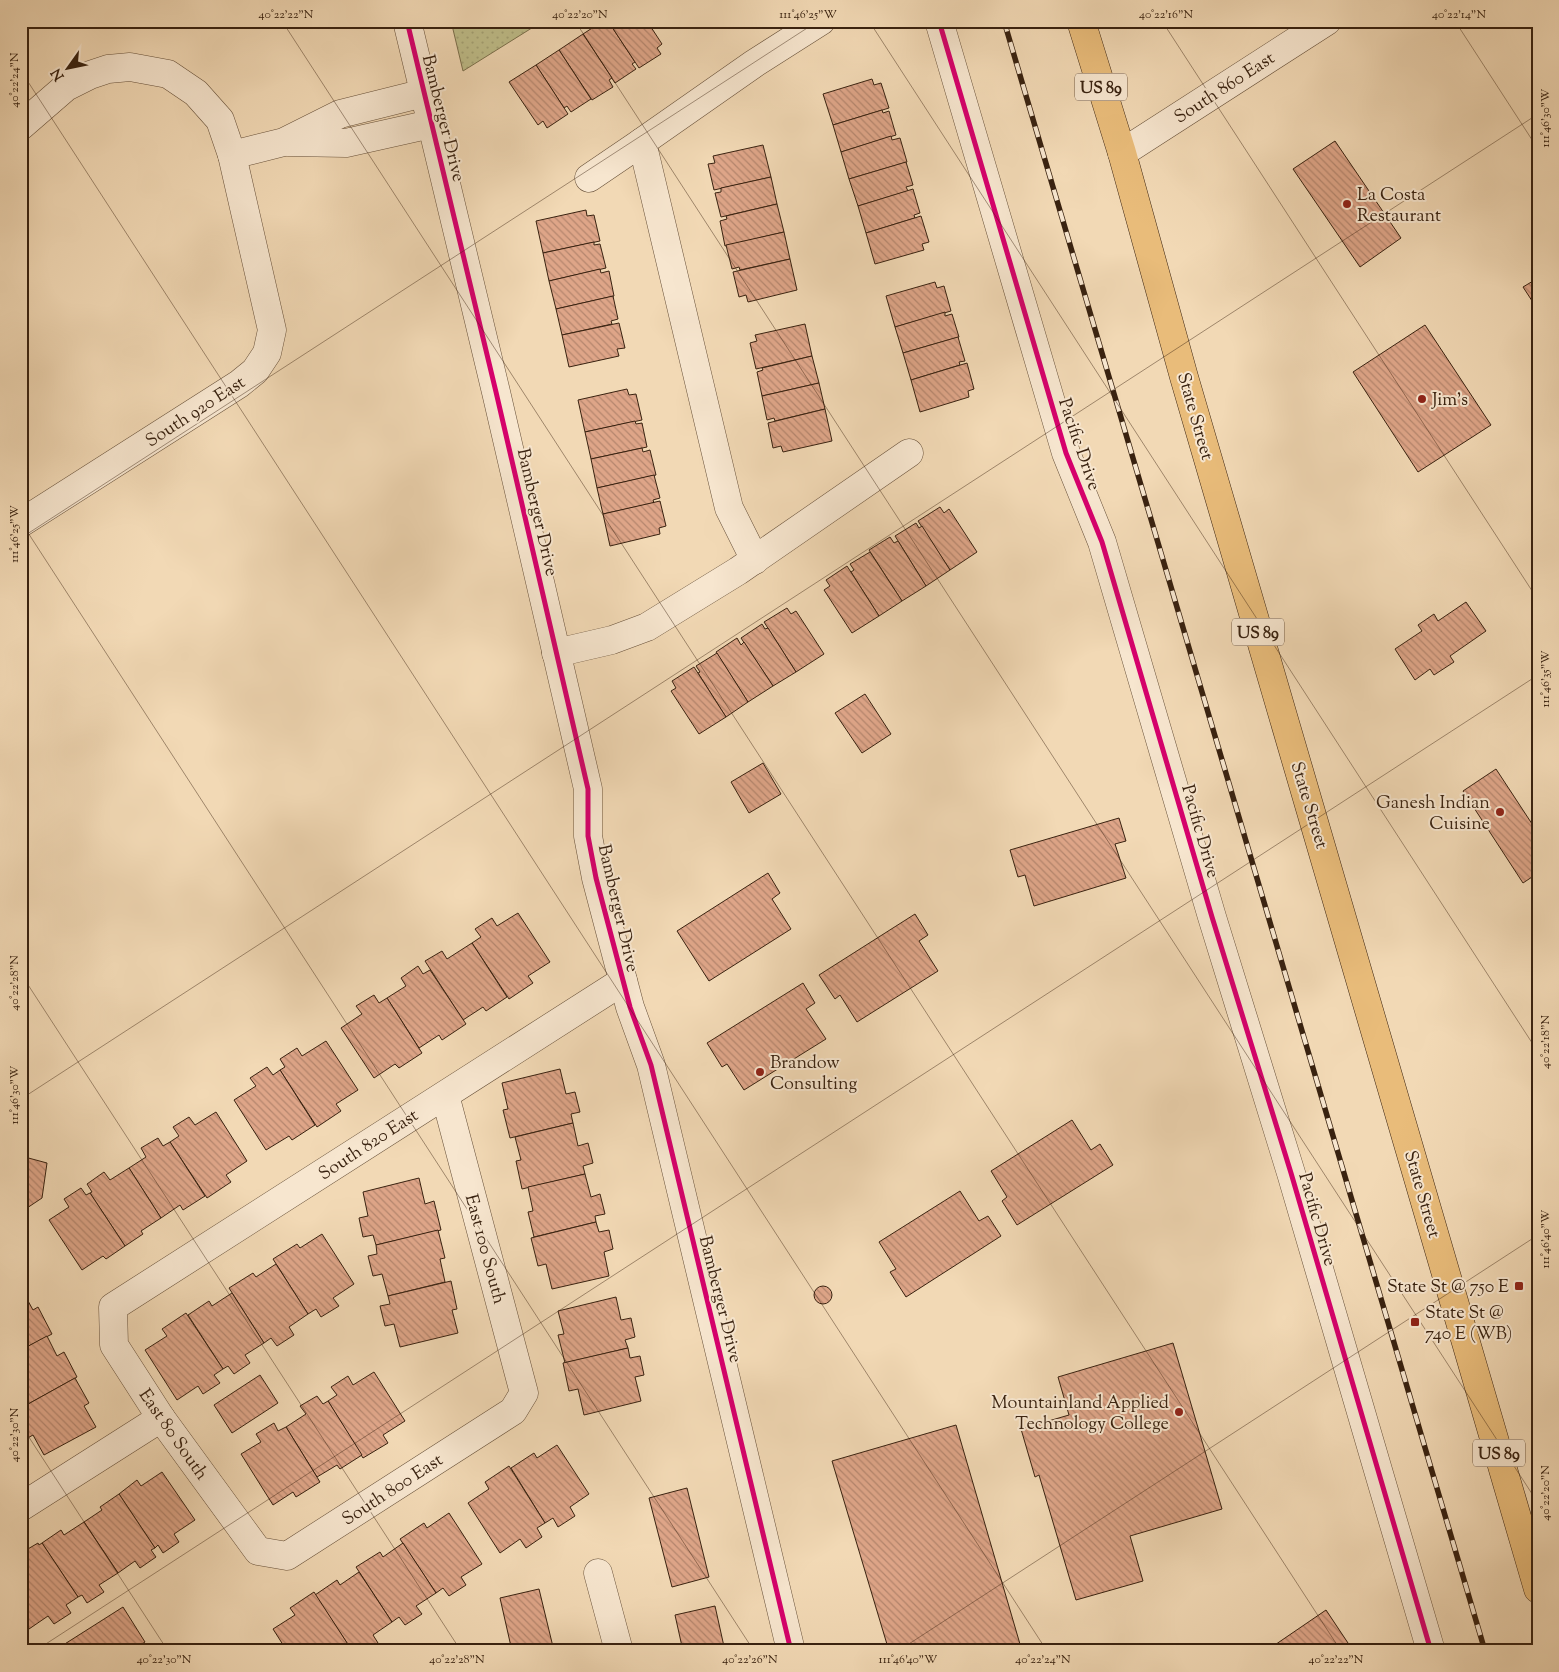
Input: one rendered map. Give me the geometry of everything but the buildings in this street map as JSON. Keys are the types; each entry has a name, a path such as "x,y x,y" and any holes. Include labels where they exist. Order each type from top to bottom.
{"main road":[{"name":"State Street","path":"1081,21 1122,154 1184,377 1538,1589"}],"street":[{"name":"Bamberger Drive","path":"407,21 496,392 588,789 588,836 596,878 630,1007 651,1065 791,1651"},
{"path":"589,178 755,63 822,21"},
{"name":"Pacific Drive","path":"939,21 1066,453 1102,542 1431,1651"},
{"name":"South 860 East","path":"1122,154 1327,21"},
{"name":"South 920 East","path":"21,126 66,87 90,75 108,69 130,67 168,74 196,93 220,120 232,155 272,330 267,354 255,371 239,384 21,523"},
{"path":"232,155 284,142 340,114 424,93"},
{"path":"284,142 346,143 431,124"},
{"path":"642,142 729,508 755,560"},
{"path":"556,653 612,640 647,627 755,560 909,453"},
{"name":"South 820 East","path":"114,1307 623,982"},
{"name":"East 100 South","path":"445,1095 524,1393 518,1402"},
{"name":"East 80 South","path":"114,1307 114,1345 161,1418 258,1552"},
{"name":"South 800 East","path":"258,1552 287,1556 513,1411 518,1402"},
{"path":"21,1507 161,1418"},
{"path":"598,1573 619,1651"}],"shaded area":[{"path":"451,21 543,21 463,71"}],"railway":[{"path":"1004,21 1485,1651"}],"cycle path":[{"path":"407,21 496,392 588,789 588,836 596,878 630,1007 651,1065 791,1651"},
{"path":"939,21 1066,453 1102,542 1212,917 1291,1173 1431,1651"}],"place":[{"name":"La Costa Restaurant","path":"1347,204"},
{"name":"Jim's","path":"1422,399"},
{"name":"Ganesh Indian Cuisine","path":"1500,812"},
{"name":"Brandow Consulting","path":"760,1072"},
{"name":"State St @ 750 E","path":"1519,1286"},
{"name":"State St @ 740 E (WB)","path":"1415,1322"},
{"name":"Mountainland Applied Technology College","path":"1179,1412"}]}
